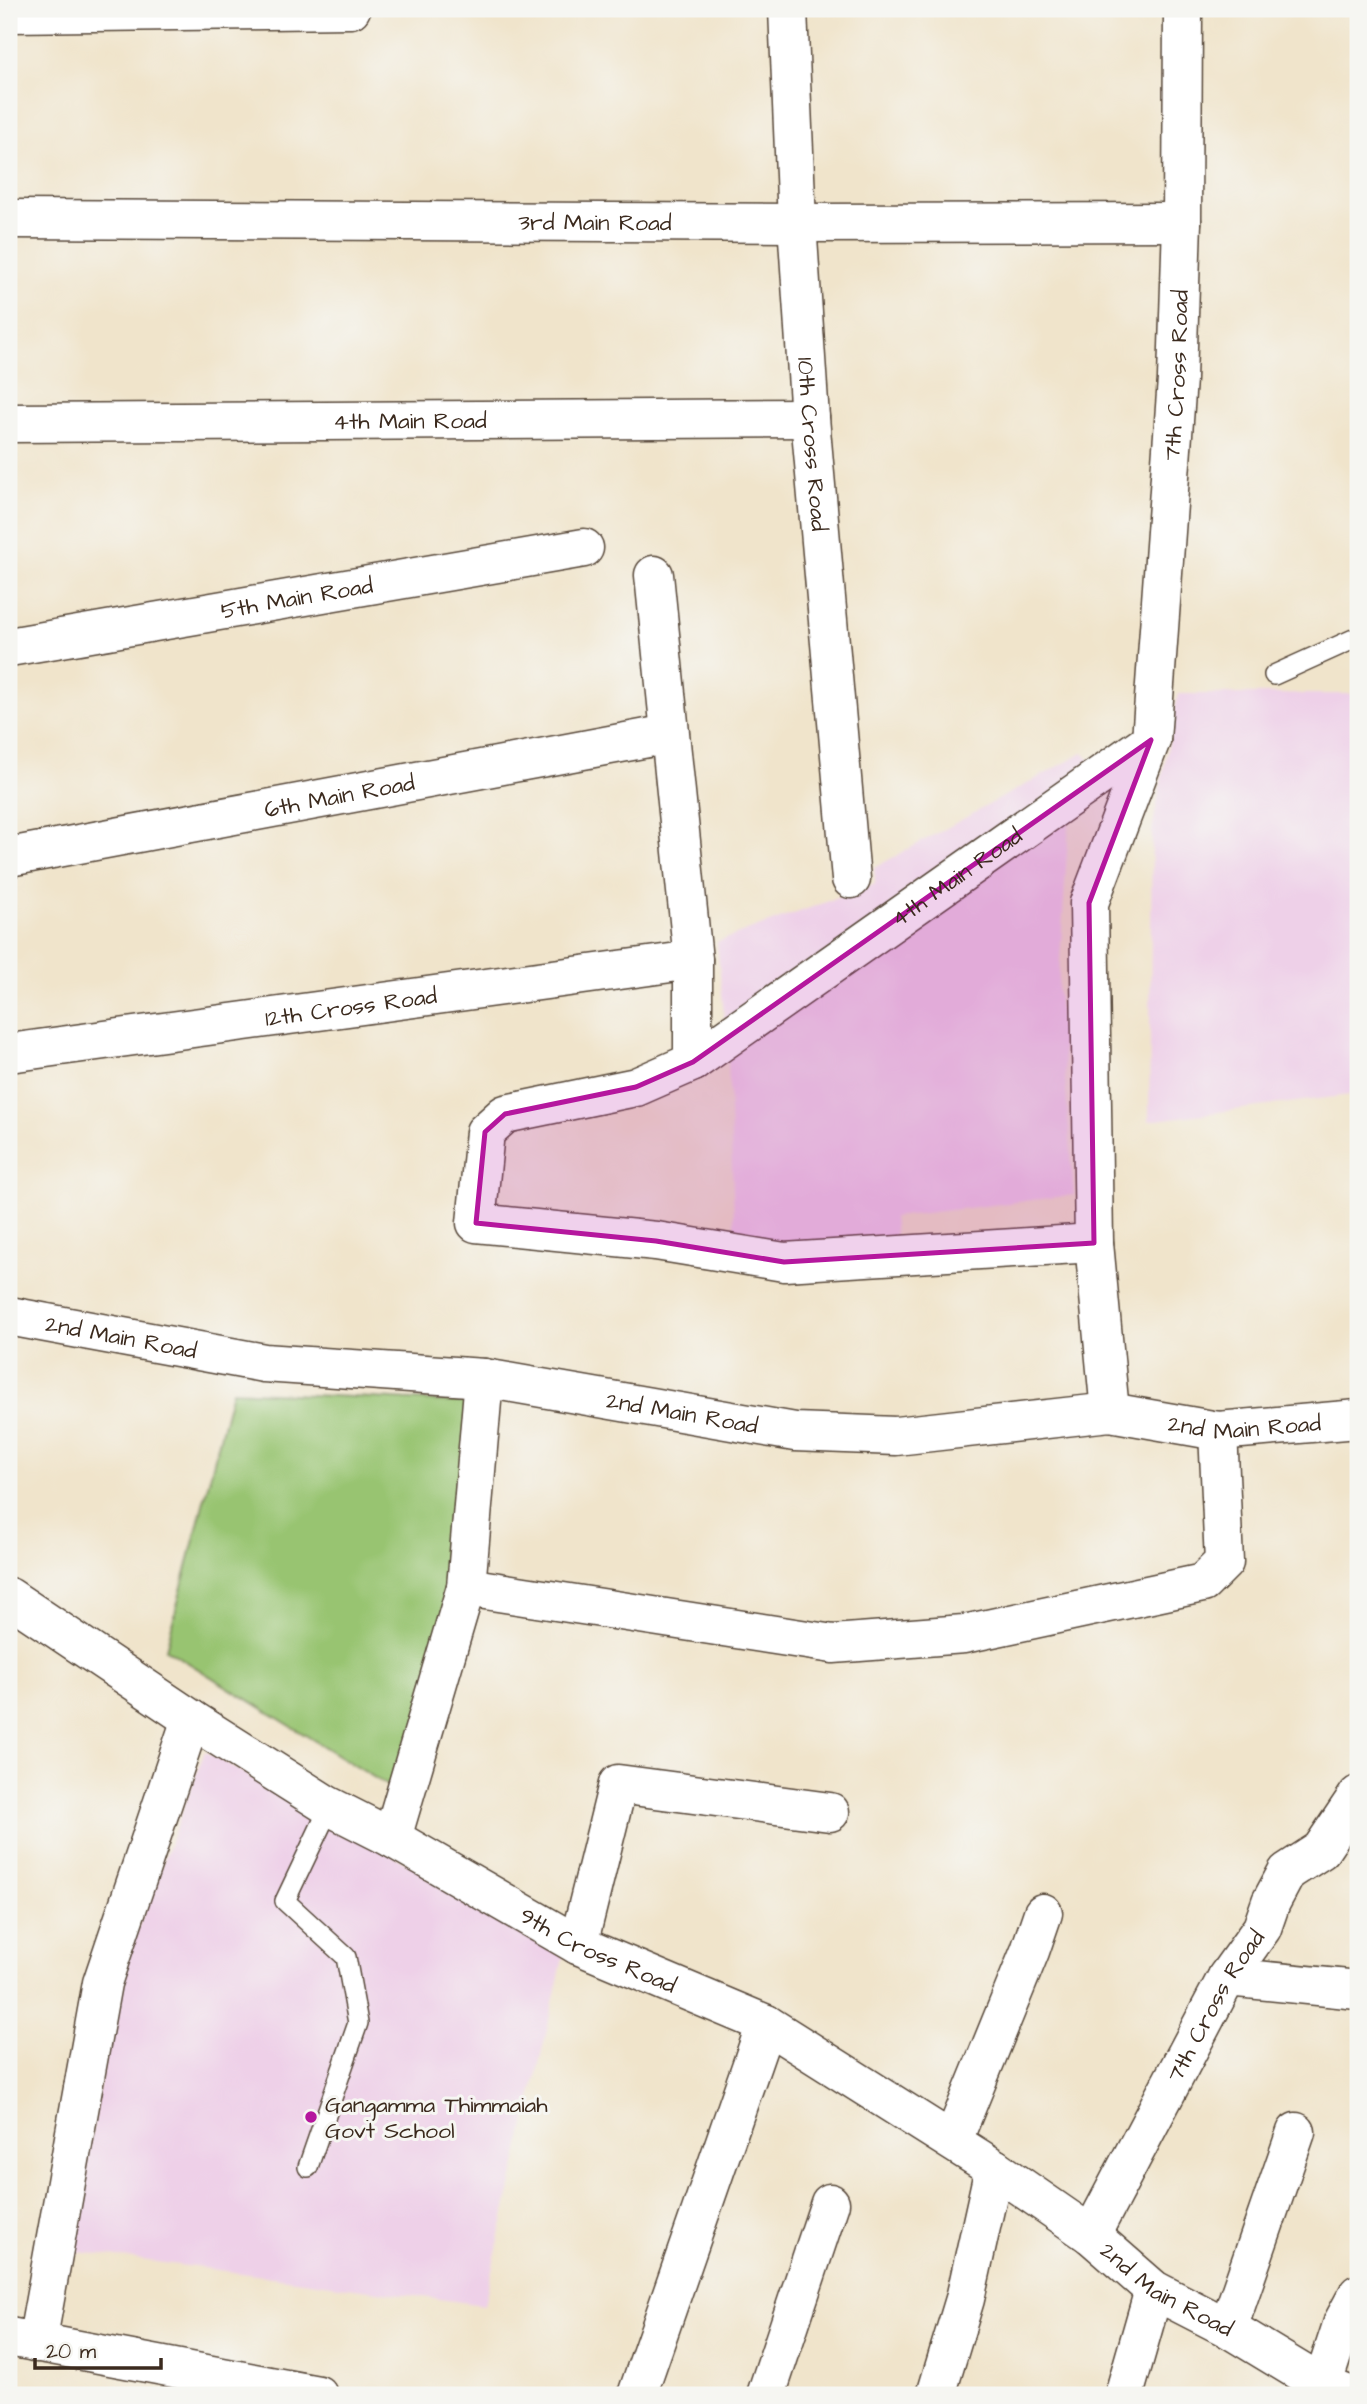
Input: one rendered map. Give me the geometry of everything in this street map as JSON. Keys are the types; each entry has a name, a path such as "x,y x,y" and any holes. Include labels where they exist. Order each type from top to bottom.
{"street":[{"path":"9,13 351,9"},
{"name":"10th Cross Road","path":"788,9 797,223 810,418 851,879"},
{"name":"7th Cross Road","path":"1110,1412 1094,1243 1089,902 1151,740 1177,379 1182,222 1183,9"},
{"name":"3rd Main Road","path":"9,219 1182,222"},
{"name":"4th Main Road","path":"9,424 810,418"},
{"name":"5th Main Road","path":"9,647 584,548"},
{"path":"654,575 693,960 693,1062 636,1087 505,1114 485,1132 476,1223 656,1241 784,1262 1094,1243"},
{"name":"6th Main Road","path":"9,857 669,734"},
{"name":"4th Main Road","path":"693,1062 1151,740"},
{"name":"12th Cross Road","path":"9,1053 693,960"},
{"name":"2nd Main Road","path":"9,1316 264,1363 484,1378 795,1432 896,1436 1110,1412 1218,1431 1358,1419"},
{"path":"391,1838 466,1587 484,1378"},
{"path":"466,1587 832,1644 964,1634 1203,1583 1224,1562 1218,1431"},
{"name":"9th Cross Road","path":"9,1597 327,1805 391,1838 578,1945 766,2024 994,2168"},
{"path":"191,1718 102,1983 23,2340 318,2395"},
{"path":"578,1945 618,1784 830,1812"},
{"name":"7th Cross Road","path":"1091,2235 1227,1977 1262,1928 1271,1902 1287,1872 1321,1850 1358,1795"},
{"path":"953,2140 1043,1913"},
{"path":"1227,1977 1358,1990"},
{"path":"637,2395 766,2024"},
{"path":"1228,2328 1296,2132"},
{"path":"936,2395 965,2299 994,2168"},
{"name":"2nd Main Road","path":"994,2168 1091,2235 1154,2290 1228,2328 1330,2392"},
{"path":"766,2395 830,2203"},
{"path":"1124,2395 1154,2290"},
{"path":"1330,2392 1343,2322 1358,2294"}],"lane":[{"path":"1274,675 1358,637"},
{"path":"308,2167 358,2022 345,1957 285,1901 324,1819 327,1805"}],"highlighted area":[{"path":"1151,740 1089,903 1094,1243 784,1262 656,1241 476,1223 485,1132 505,1114 636,1087 693,1062"}],"shaded area":[{"path":"1178,694 1358,694 1358,1094 1149,1121 1152,830"},
{"path":"1083,753 1111,783 1070,807 1058,989 1074,1195 893,1217 896,1243 735,1246 728,1058 717,942 875,884 874,868"},
{"name":"Gangamma Thimmaiah Govt School","path":"205,1751 371,1845 567,1941 484,2305 72,2251 117,1983"}],"green space":[{"path":"232,1391 475,1403 445,1638 396,1791 166,1649"}],"place":[{"name":"Gangamma Thimmaiah Govt School","path":"311,2117"}]}
